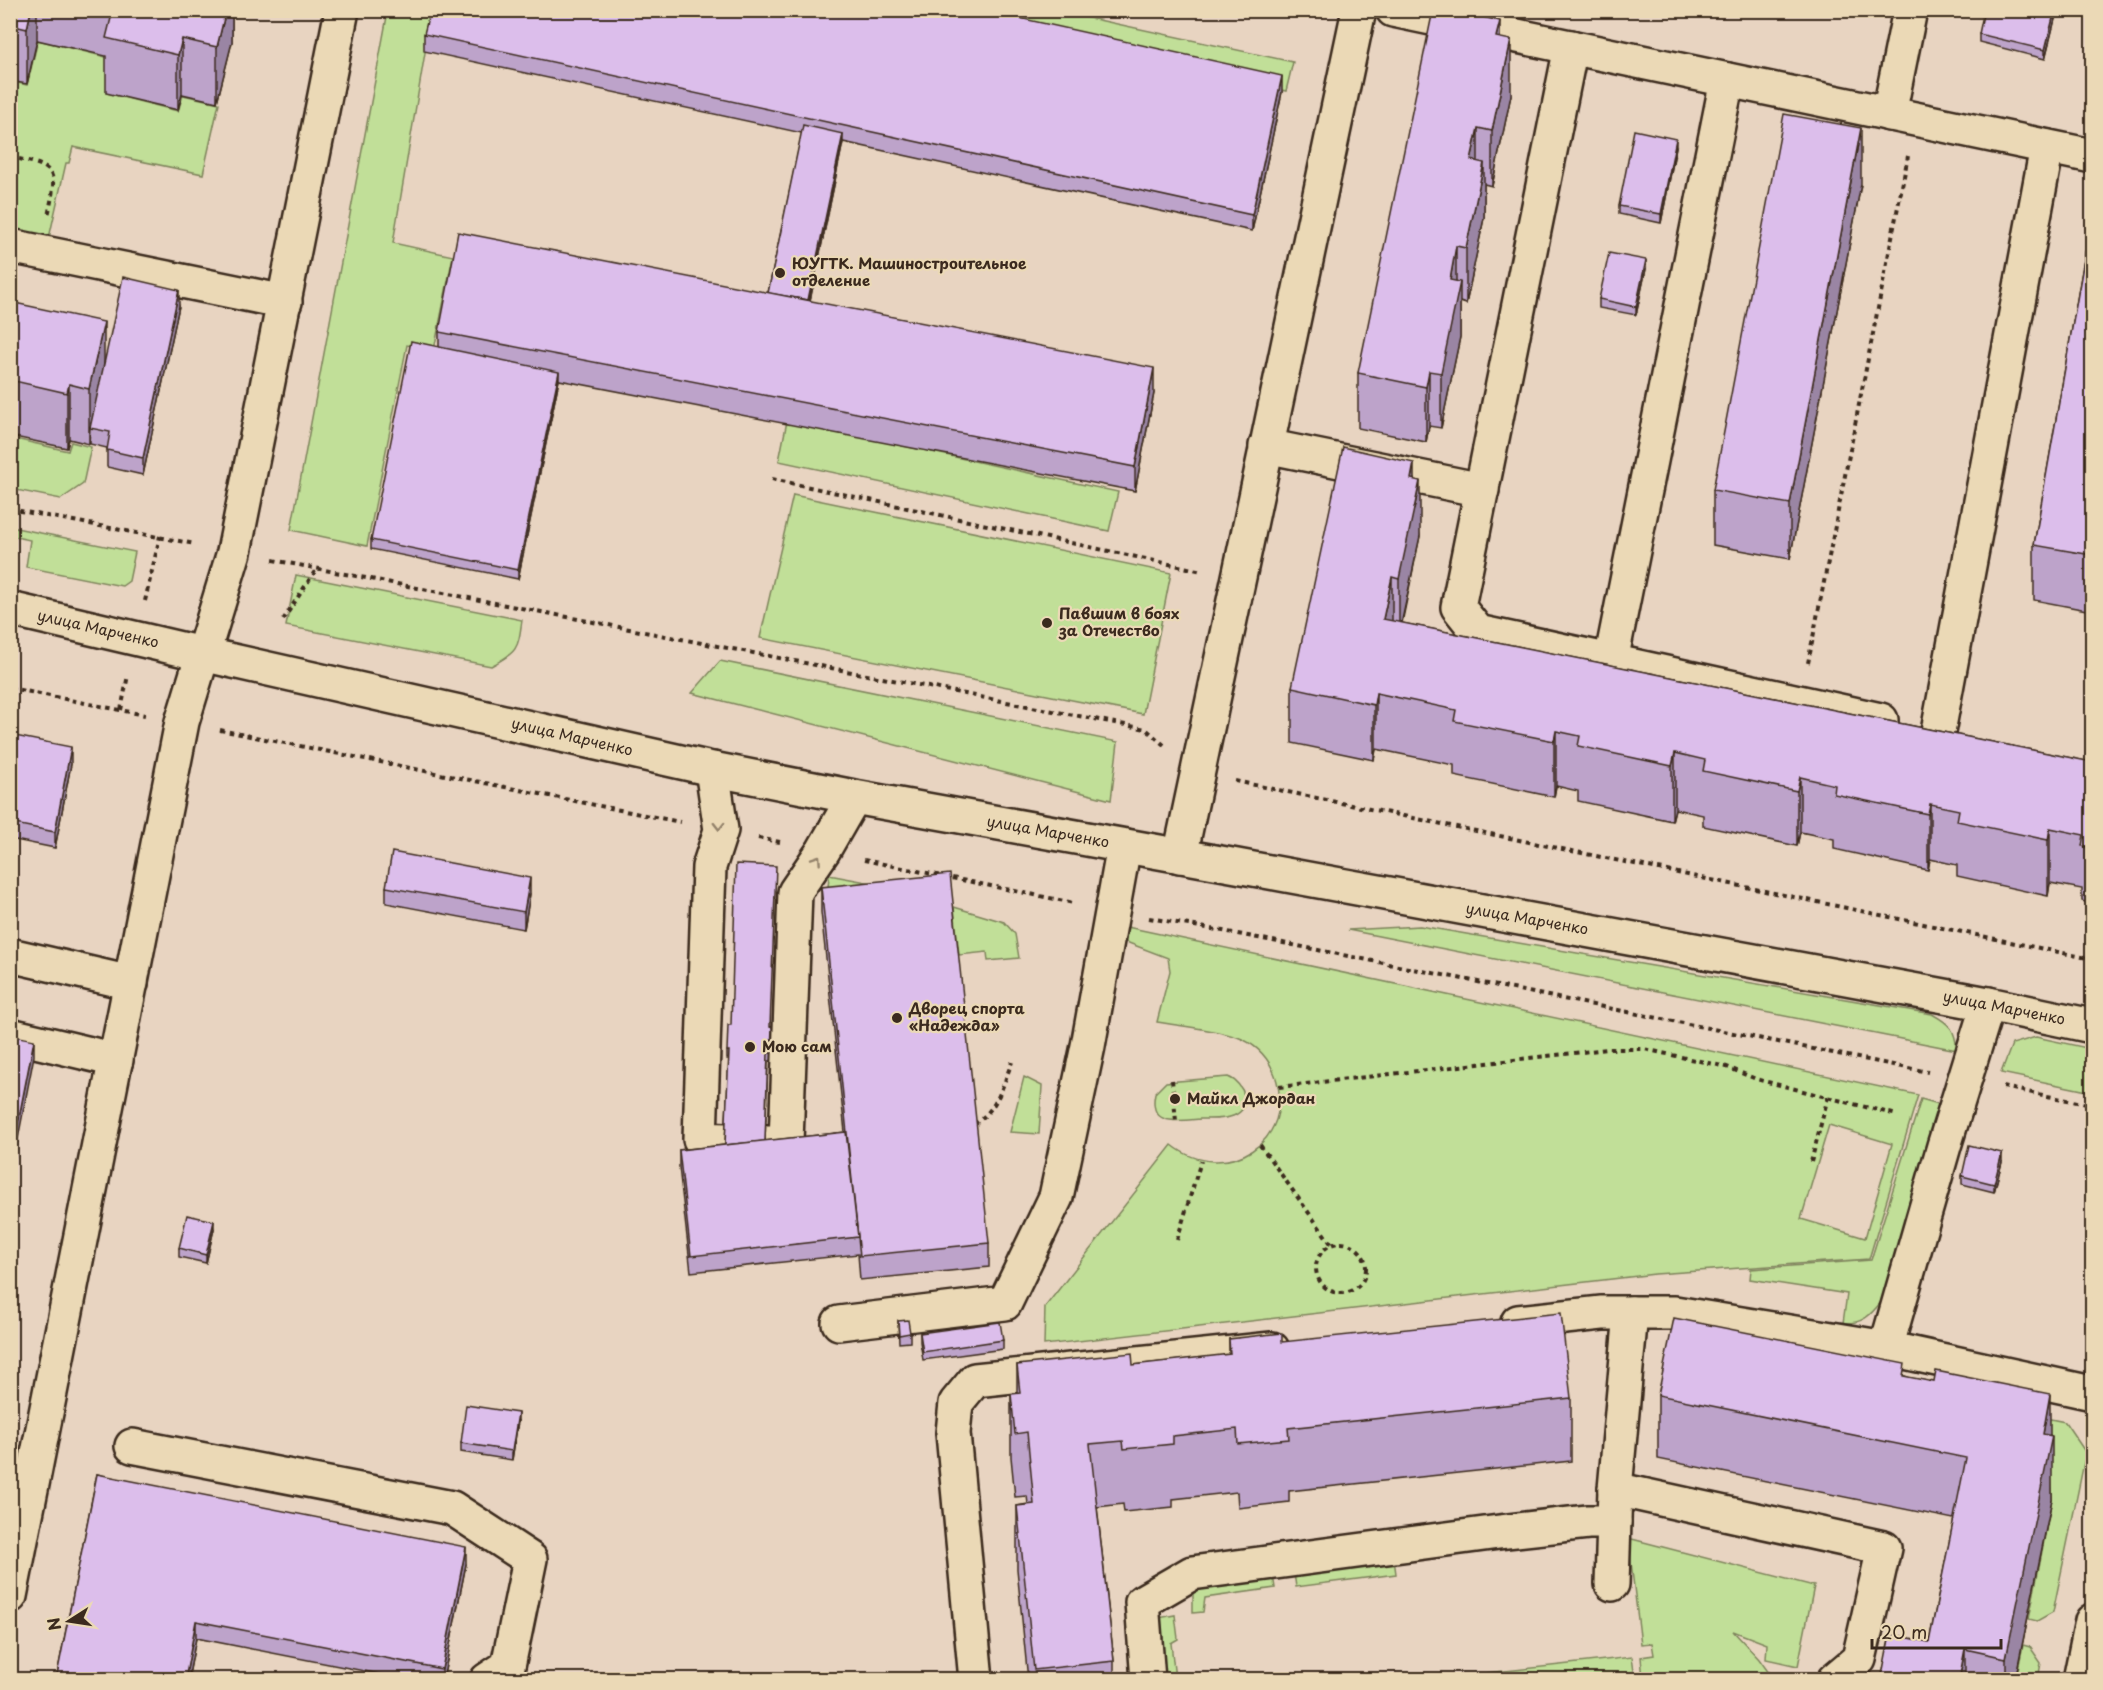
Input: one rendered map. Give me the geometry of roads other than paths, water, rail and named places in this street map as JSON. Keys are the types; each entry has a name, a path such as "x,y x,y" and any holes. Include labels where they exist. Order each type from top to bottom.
{"street":[{"path":"10,1596 22,1476 116,1060 182,722 234,552 342,10"},
{"path":"1180,856 1359,10"},
{"path":"1393,10 2092,156"},
{"path":"1902,117 1910,10"},
{"path":"1571,47 1458,607 1478,632 1971,740"},
{"path":"1611,661 1727,80"},
{"path":"1938,732 2047,147"},
{"path":"10,246 285,302"},
{"path":"1266,446 1482,490"},
{"name":"улица Марченко","path":"10,609 712,769 854,797 1988,1004 2092,1026"},
{"path":"712,769 721,830 709,867 720,953 715,1076 718,1119"},
{"path":"773,1120 778,1078 783,955 823,851 854,797"},
{"path":"839,1323 1005,1303 1056,1197 1088,1046 1124,846"},
{"path":"10,955 131,983"},
{"path":"1886,1348 1944,1146 1988,1004"},
{"path":"10,1035 116,1060"},
{"path":"1486,1326 1602,1313 1675,1313 1886,1348 2092,1393"},
{"path":"1612,1584 1615,1489 1631,1313"},
{"path":"975,1680 953,1433 956,1403 975,1380 1299,1346"},
{"path":"132,1446 452,1508 530,1559 508,1666 487,1680"},
{"path":"1615,1489 1884,1548 1859,1659 1834,1680"},
{"path":"1148,1680 1142,1602 1192,1573 1510,1531 1588,1522 1614,1522"},
{"path":"2080,1680 2092,1621"}],"place":[{"name":"ЮУГТК. Машиностроительное отделение","path":"780,273"},
{"name":"Павшим в боях за Отечество","path":"1047,623"},
{"name":"Дворец спорта «Надежда»","path":"897,1018"},
{"name":"Мою сам","path":"750,1047"},
{"name":"Майкл Джордан","path":"1175,1099"}]}
